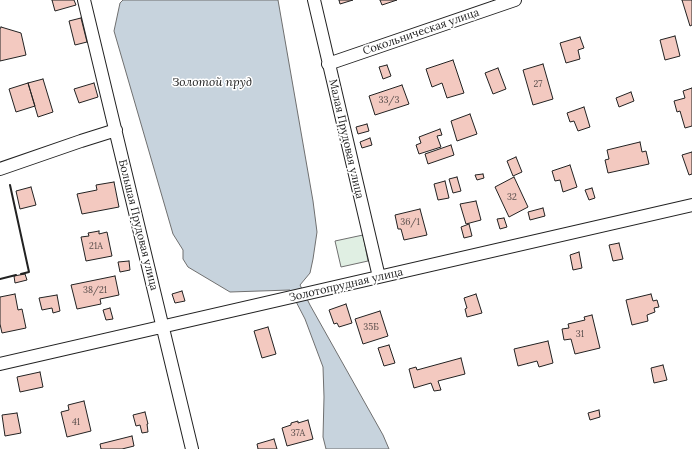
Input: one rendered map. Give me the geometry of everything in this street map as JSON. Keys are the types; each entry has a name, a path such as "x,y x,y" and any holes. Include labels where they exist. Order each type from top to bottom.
{"street":[{"name":"Большая Прудовая улица","path":"84,0 192,449"},
{"name":"Малая Прудовая улица","path":"314,0 378,277"},
{"name":"Сокольническая улица","path":"328,64 515,0"},
{"path":"0,169 116,130"},
{"name":"Золотопрудная улица","path":"0,364 692,205"}],"green space":[{"path":"363,235 368,261 341,267 335,241"}],"water":[{"name":"Золотой пруд","path":"123,0 278,0 317,232 310,273 300,285 383,435 389,449 326,449 323,437 323,367 305,319 290,290 230,292 188,267 183,259 183,250 173,234 114,31 120,3"}],"building":[{"path":"52,0 74,0 76,5 55,11"},
{"path":"339,0 353,0 340,4"},
{"path":"380,0 397,0 382,5"},
{"path":"682,0 692,0 692,25 690,26"},
{"path":"81,18 87,42 75,45 69,21"},
{"path":"1,27 21,33 26,55 0,61"},
{"path":"675,36 680,56 665,60 660,40"},
{"path":"580,37 584,48 578,50 580,59 566,63 560,43"},
{"path":"453,60 464,93 447,98 442,83 432,87 426,69"},
{"path":"543,64 553,99 533,105 523,70"},
{"path":"387,65 391,76 383,79 379,67"},
{"path":"498,68 506,89 493,94 485,73"},
{"path":"43,79 53,112 38,117 28,83"},
{"path":"28,83 35,106 16,112 9,89"},
{"path":"94,83 98,97 79,103 74,89"},
{"path":"402,85 409,104 375,115 369,96"},
{"path":"692,88 692,126 685,128 680,111 677,112 674,101 685,98 683,91"},
{"path":"631,92 634,101 619,107 616,98"},
{"path":"584,107 590,127 578,131 574,121 570,122 567,113"},
{"path":"470,114 477,134 457,141 451,121"},
{"path":"367,124 369,131 358,134 356,127"},
{"path":"440,129 442,135 437,136 441,147 419,154 416,145 421,143 419,137"},
{"path":"370,138 372,145 362,148 360,142"},
{"path":"640,142 642,152 646,151 649,164 608,173 605,160 609,159 607,150"},
{"path":"451,145 454,155 428,164 425,154"},
{"path":"692,152 692,174 689,175 682,155"},
{"path":"516,157 522,172 513,176 507,161"},
{"path":"570,165 577,187 563,192 560,180 555,181 552,171"},
{"path":"483,174 484,178 477,180 475,175"},
{"path":"457,177 461,191 453,193 449,179"},
{"path":"514,177 528,207 509,217 495,187"},
{"path":"445,181 449,198 438,200 434,184"},
{"path":"114,182 119,207 82,214 77,194 97,190 96,185"},
{"path":"31,187 36,205 20,209 16,191"},
{"path":"592,188 595,198 589,200 585,190"},
{"path":"476,201 481,220 466,224 460,204"},
{"path":"543,208 545,216 530,220 528,212"},
{"path":"420,209 427,235 404,240 401,229 398,229 395,215"},
{"path":"504,218 507,227 500,229 497,219"},
{"path":"469,224 472,236 464,238 461,227"},
{"path":"99,231 99,234 107,232 112,256 86,261 81,237 89,236 88,233"},
{"path":"619,243 623,259 613,261 609,245"},
{"path":"579,252 582,268 573,270 570,255"},
{"path":"129,261 130,270 120,272 118,262"},
{"path":"25,274 27,280 15,283 14,276"},
{"path":"115,276 119,295 100,299 101,304 77,309 71,285"},
{"path":"182,291 185,301 175,303 172,294"},
{"path":"15,294 18,310 22,309 26,328 2,333 0,324 0,297"},
{"path":"476,294 482,313 467,317 465,309 467,308 464,298"},
{"path":"651,294 653,301 657,300 659,307 654,308 655,312 647,315 648,321 632,325 626,300"},
{"path":"57,295 60,311 53,313 52,308 42,310 39,298"},
{"path":"346,304 352,323 339,327 337,323 334,324 329,310"},
{"path":"110,308 113,319 106,320 103,310"},
{"path":"380,311 388,336 363,344 355,319"},
{"path":"592,315 600,348 575,354 571,339 564,340 562,329 569,328 568,324 585,320 584,317"},
{"path":"268,327 276,354 262,358 254,331"},
{"path":"548,341 553,363 539,367 537,361 518,366 514,349"},
{"path":"389,345 395,363 384,366 378,348"},
{"path":"461,358 465,374 438,381 441,390 434,391 431,383 414,388 409,369 416,367 417,370"},
{"path":"663,365 667,380 654,383 651,368"},
{"path":"40,372 43,387 20,392 17,377"},
{"path":"84,401 91,431 67,437 61,412 69,410 68,405"},
{"path":"599,410 600,417 590,420 588,413"},
{"path":"145,412 148,432 142,433 140,425 136,426 133,415"},
{"path":"17,413 21,433 5,436 2,415"},
{"path":"308,420 313,439 287,446 282,428 291,425 291,423 298,421 298,423"},
{"path":"132,436 134,446 122,449 101,449 100,444"},
{"path":"274,439 277,449 258,449 257,444"}],"wall":[{"path":"10,185 29,272 21,274"},
{"path":"0,279 16,275"}]}
